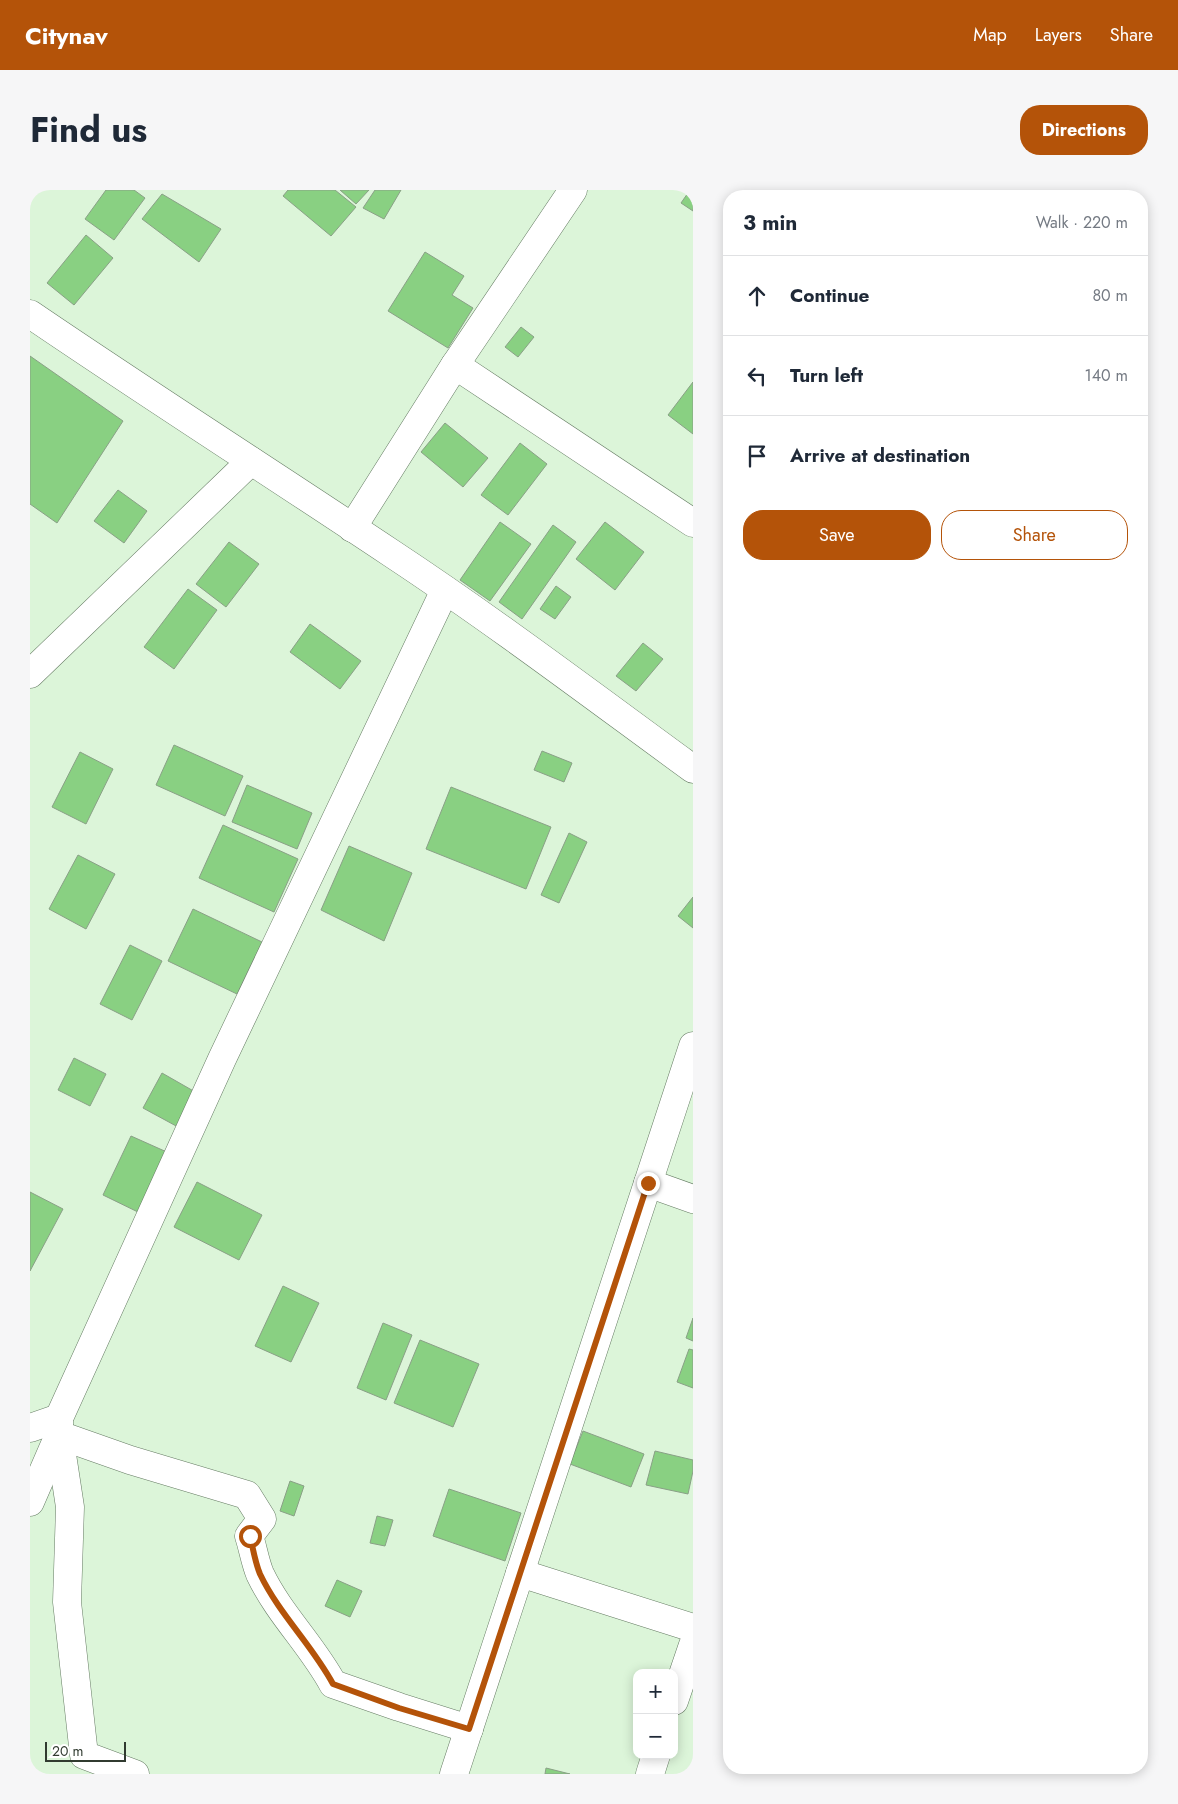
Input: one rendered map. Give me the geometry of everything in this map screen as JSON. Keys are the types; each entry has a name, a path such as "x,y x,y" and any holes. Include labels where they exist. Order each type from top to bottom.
{"street":[{"path":"352,528 455,365 573,190"},
{"path":"30,314 445,590 531,650 693,769"},
{"path":"455,365 693,523"},
{"path":"30,674 251,461"},
{"path":"30,1502 59,1426 222,1059 445,590"},
{"path":"454,1774 693,1046"},
{"path":"648,1183 693,1199"},
{"path":"59,1426 70,1507 67,1602 84,1756 135,1774"},
{"path":"30,1428 59,1426 130,1460 247,1495 262,1519 250,1536 260,1573 284,1614 324,1667 333,1684 399,1708 469,1729"},
{"path":"520,1573 693,1628"},
{"path":"678,1689 693,1645"},
{"path":"650,1774 655,1759"}],"building":[{"path":"106,190 134,190 145,198 114,240 85,219"},
{"path":"288,190 335,190 356,207 331,236 283,196"},
{"path":"340,190 369,190 356,204"},
{"path":"375,190 401,190 384,219 363,208"},
{"path":"690,190 693,190 693,211 681,203"},
{"path":"162,194 221,229 199,262 142,219"},
{"path":"86,235 113,258 74,305 47,283"},
{"path":"425,252 464,276 452,295 473,308 448,348 388,311"},
{"path":"521,327 534,337 518,357 505,347"},
{"path":"30,356 123,421 57,523 30,504"},
{"path":"693,382 693,434 668,415"},
{"path":"445,423 488,458 463,487 421,452"},
{"path":"520,443 547,464 508,515 481,495"},
{"path":"118,490 147,511 124,543 94,521"},
{"path":"500,522 531,544 490,601 460,580"},
{"path":"605,522 644,552 615,590 576,559"},
{"path":"553,525 576,542 522,619 499,602"},
{"path":"229,542 259,564 226,607 196,584"},
{"path":"556,586 571,597 555,619 540,609"},
{"path":"188,589 217,610 174,669 144,647"},
{"path":"310,624 361,661 340,689 290,652"},
{"path":"643,643 663,659 636,691 616,676"},
{"path":"174,745 243,776 225,816 156,785"},
{"path":"542,751 572,763 564,782 534,770"},
{"path":"80,752 113,769 86,824 52,807"},
{"path":"247,785 312,813 297,849 232,822"},
{"path":"451,787 551,827 526,889 426,849"},
{"path":"223,825 298,859 274,912 199,878"},
{"path":"569,833 587,842 559,903 541,895"},
{"path":"349,846 412,873 384,941 321,910"},
{"path":"78,855 115,874 86,929 49,909"},
{"path":"693,897 693,928 678,916"},
{"path":"193,909 262,942 237,994 168,961"},
{"path":"130,945 162,961 132,1020 100,1004"},
{"path":"74,1058 106,1074 90,1106 58,1090"},
{"path":"162,1073 197,1093 178,1127 143,1108"},
{"path":"131,1136 169,1153 140,1213 103,1195"},
{"path":"197,1182 262,1215 239,1260 174,1227"},
{"path":"30,1192 63,1209 30,1271"},
{"path":"283,1286 319,1303 291,1362 255,1346"},
{"path":"693,1318 693,1341 686,1338"},
{"path":"383,1323 412,1335 386,1400 357,1388"},
{"path":"420,1340 479,1364 453,1427 394,1403"},
{"path":"689,1349 693,1350 693,1388 677,1382"},
{"path":"583,1431 644,1454 631,1487 570,1464"},
{"path":"655,1451 693,1460 693,1471 688,1494 646,1485"},
{"path":"290,1481 304,1486 294,1516 280,1511"},
{"path":"449,1489 521,1513 505,1561 433,1536"},
{"path":"377,1516 393,1520 385,1546 370,1543"},
{"path":"337,1580 362,1591 350,1617 325,1606"},
{"path":"546,1768 570,1774 545,1774"}],"route":[{"path":"250,1536 260,1573 284,1614 324,1667 333,1684 399,1708 469,1729 648,1183"}]}
